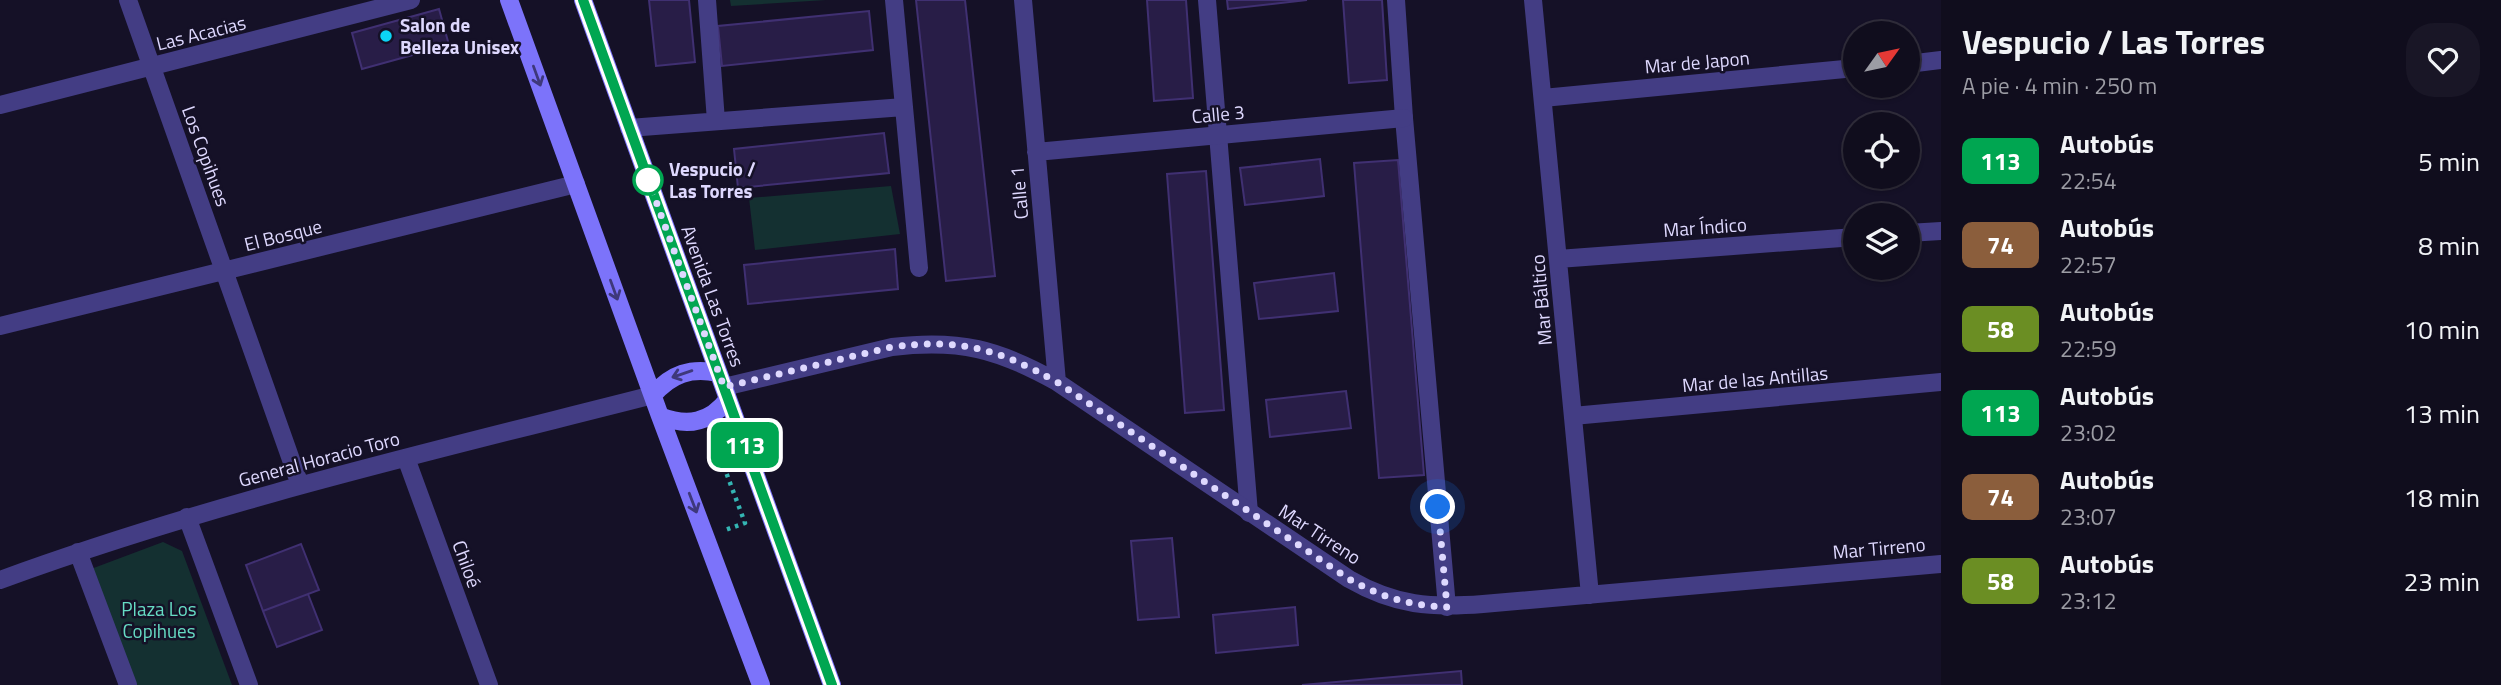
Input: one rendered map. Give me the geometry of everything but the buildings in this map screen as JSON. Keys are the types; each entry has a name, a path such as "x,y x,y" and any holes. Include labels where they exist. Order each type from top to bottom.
{"main road":[{"name":"Avenida Las Torres","path":"583,0 832,685"},
{"path":"511,4 660,416 761,685"},
{"path":"653,395 670,378 693,370 723,386 720,408 700,421 687,423 660,416"}],"street":[{"name":"Los Copihues","path":"128,0 300,485"},
{"name":"Las Acacias","path":"0,105 411,0"},
{"path":"707,0 716,121"},
{"path":"894,0 919,268"},
{"name":"Calle 1","path":"1023,0 1057,382"},
{"path":"1207,0 1249,513"},
{"path":"1396,0 1447,607"},
{"name":"Mar Báltico","path":"1533,0 1590,595"},
{"path":"1920,63 1941,60"},
{"name":"Mar de Japon","path":"1543,98 1843,69"},
{"path":"629,128 904,107"},
{"name":"Calle 3","path":"1036,152 1404,118"},
{"name":"El Bosque","path":"0,326 576,184"},
{"path":"1920,232 1941,231"},
{"name":"Mar Índico","path":"1558,259 1843,238"},
{"name":"Mar Tirreno","path":"723,386 892,347 936,343 1007,356 1057,382 1249,513 1367,589 1406,603 1447,607 1941,564"},
{"name":"Mar de las Antillas","path":"1573,416 1941,382"},
{"name":"General Horacio Toro","path":"0,580 187,517 300,485 653,395"},
{"name":"Chiloé","path":"406,458 489,685"},
{"path":"187,517 249,685"},
{"path":"78,552 128,685"}],"path":[{"path":"706,536 745,523 717,448 743,437"}],"green space":[{"path":"730,0 826,0 731,6"},
{"path":"891,186 900,234 755,250 749,198"},
{"name":"Plaza Los Copihues","path":"163,542 182,551 232,685 135,685 91,569"}],"bus line":[{"name":"113","path":"583,0 832,685"}],"place":[{"name":"Salon de Belleza Unisex","path":"386,36"},
{"name":"Vespucio / Las Torres","path":"648,180"}],"route":[{"path":"648,180 646,174 724,387 914,344 958,345 1007,356 1057,382 1349,579 1386,597 1406,603 1447,607 1438,507"}]}
